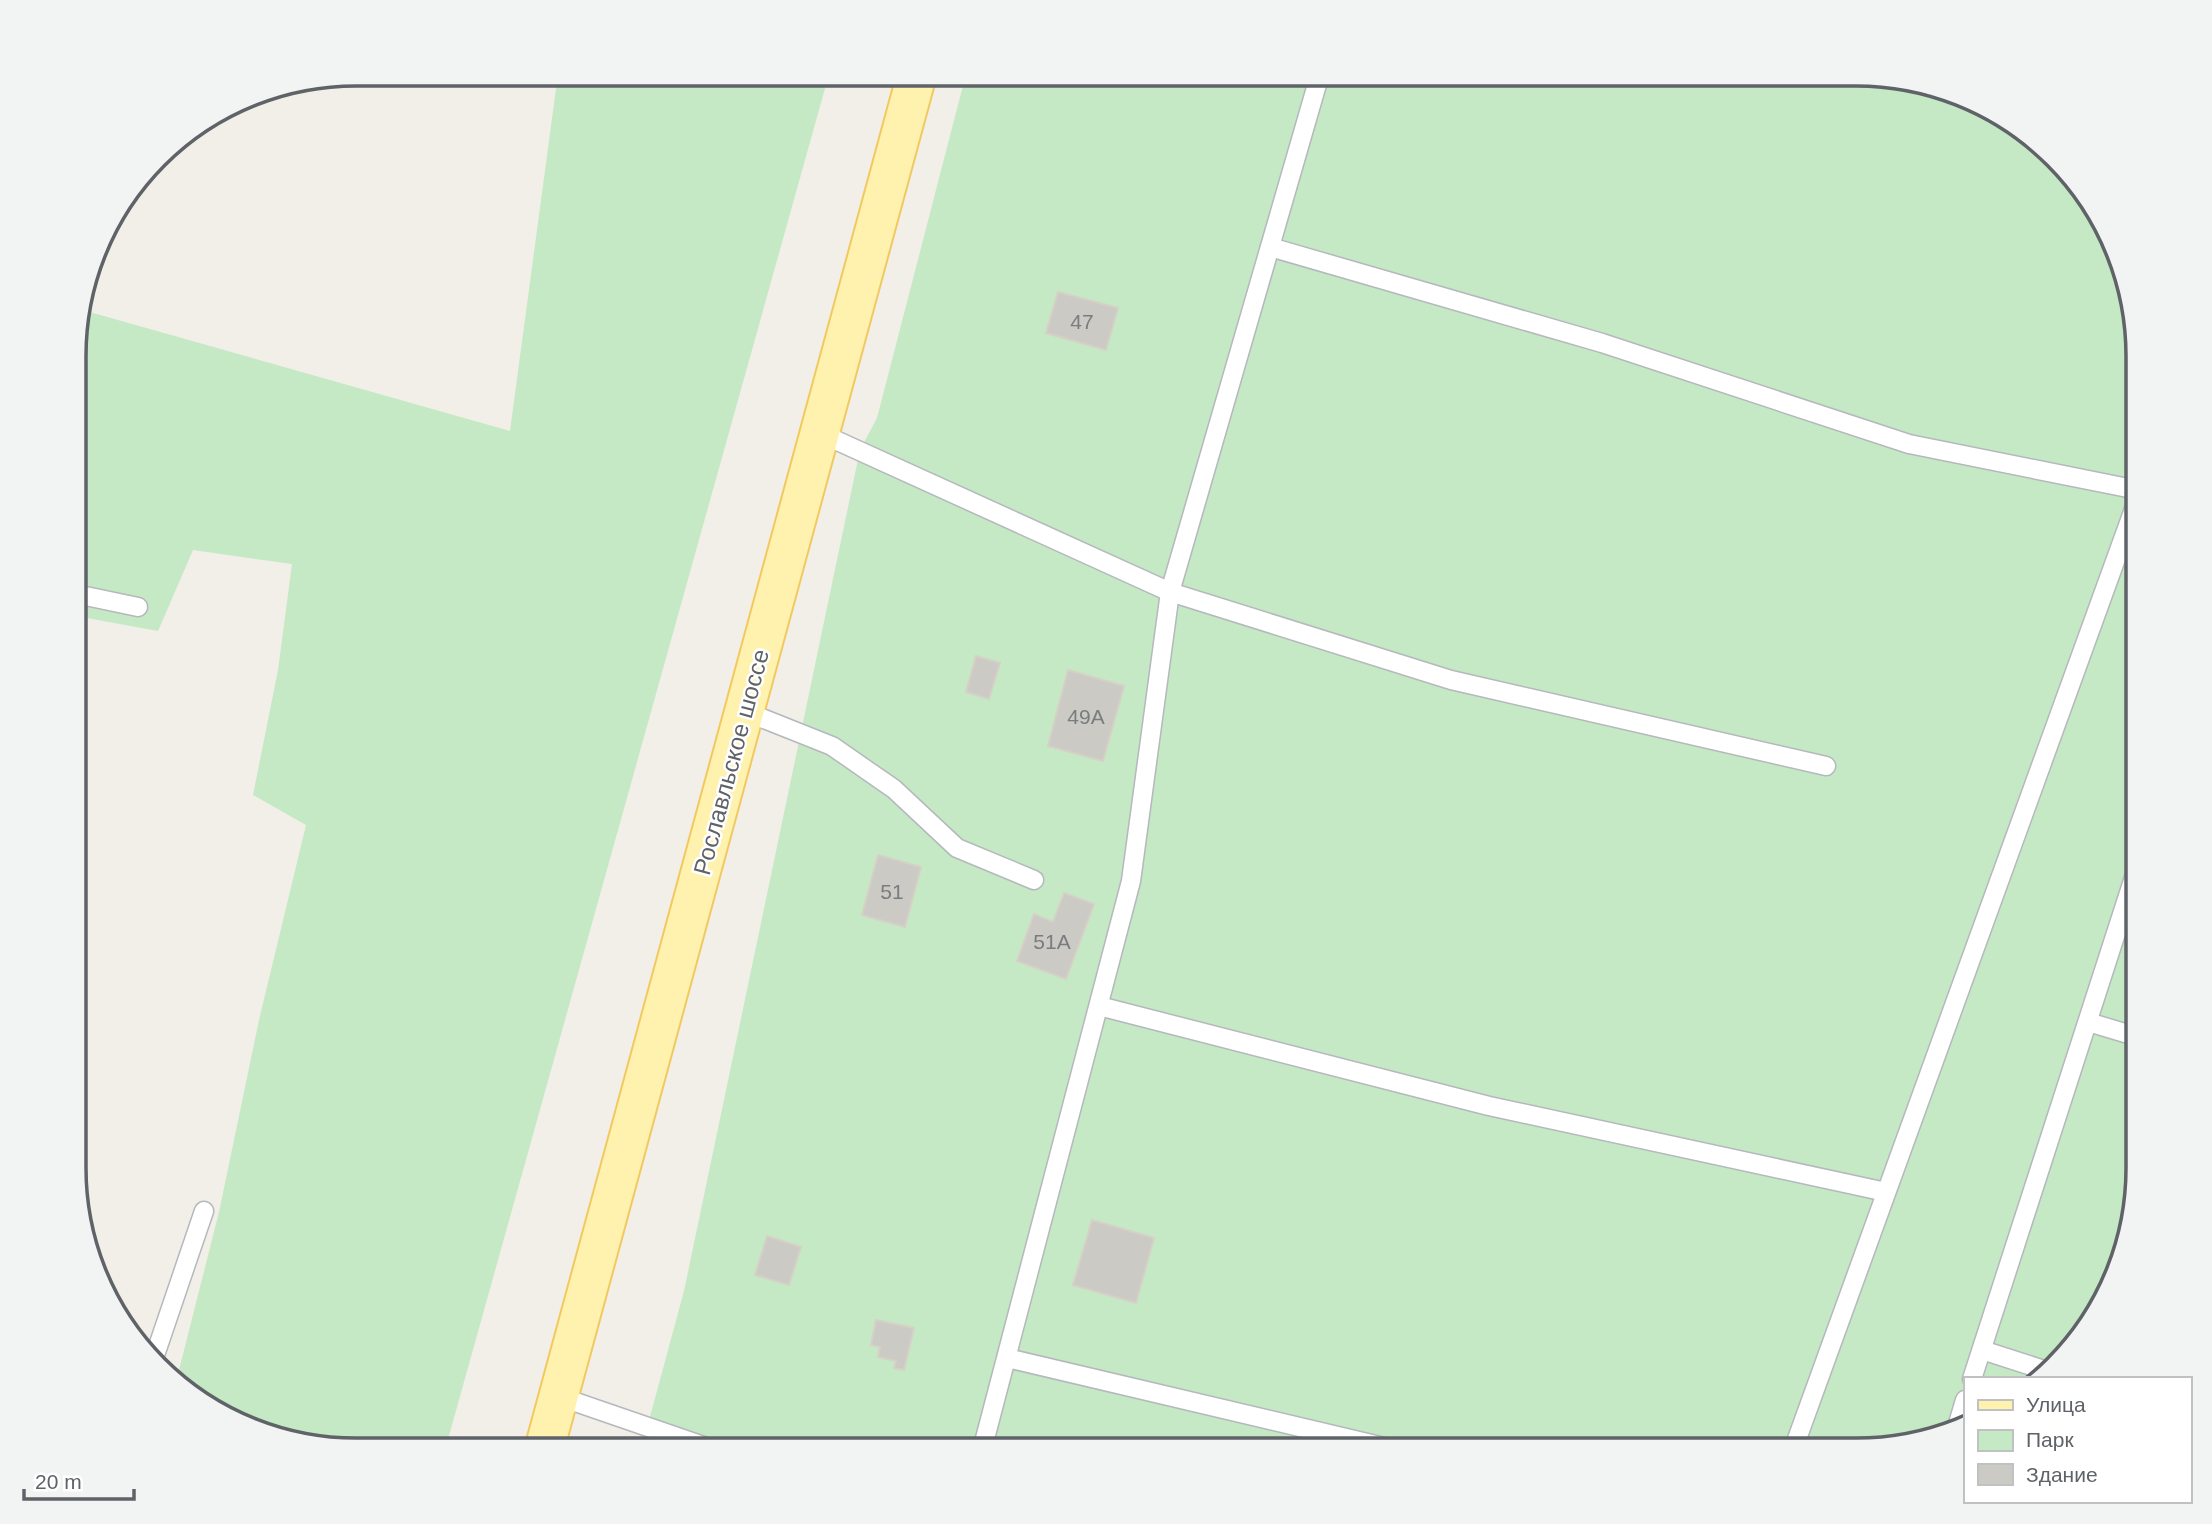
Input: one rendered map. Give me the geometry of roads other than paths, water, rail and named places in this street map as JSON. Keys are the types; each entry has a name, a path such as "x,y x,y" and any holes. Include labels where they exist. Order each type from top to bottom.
{"main road":[{"name":"Рославльское шоссе","path":"547,1438 914,86"}],"lane":[{"path":"985,1438 1131,881 1170,592 1317,86"},
{"path":"1270,247 1602,343 1909,444 2126,488"},
{"path":"820,433 1170,592 1451,680 1826,766"},
{"path":"1797,1438 2126,531"},
{"path":"86,596 138,607"},
{"path":"744,711 832,746 894,789 957,848 1034,880"},
{"path":"1973,1377 2126,903"},
{"path":"1099,1006 1489,1106 1886,1192"},
{"path":"2088,1022 2126,1033"},
{"path":"157,1350 204,1211"},
{"path":"1982,1349 2037,1368"},
{"path":"1007,1357 1347,1438"},
{"path":"558,1396 680,1438"}]}
